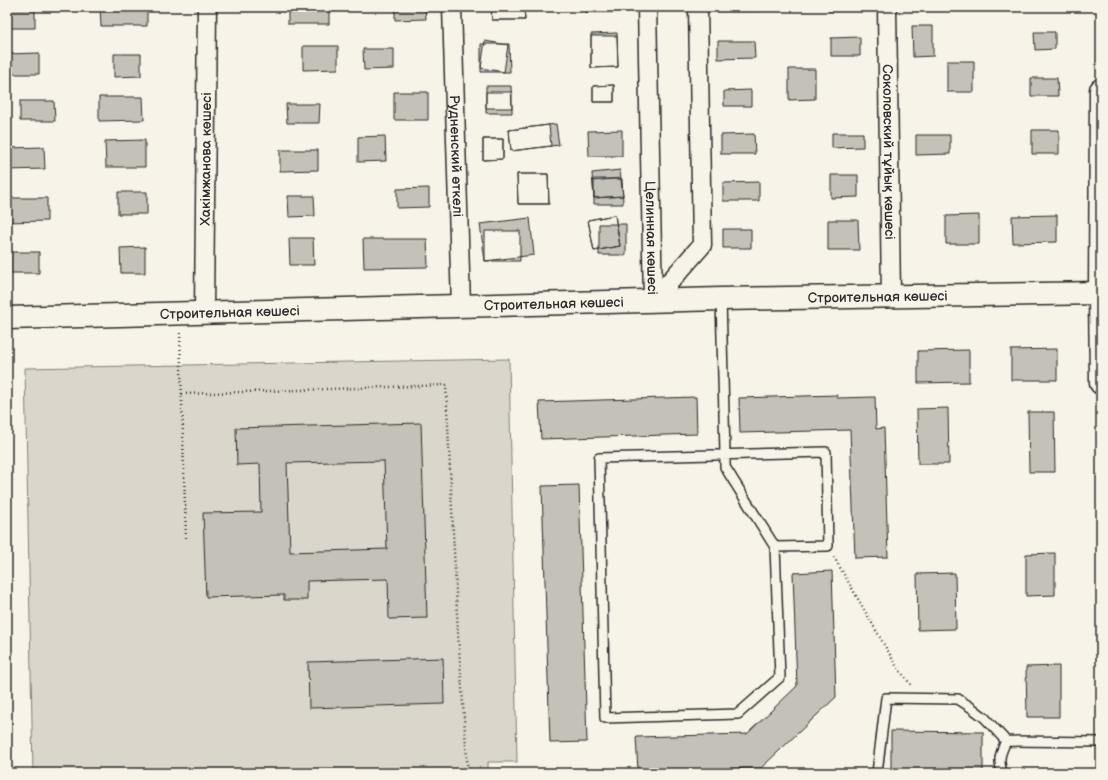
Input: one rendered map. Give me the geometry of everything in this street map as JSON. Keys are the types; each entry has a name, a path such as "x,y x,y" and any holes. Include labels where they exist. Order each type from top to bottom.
{"street":[{"name":"Хакімжанова көшесі","path":"204,312 207,7"},
{"name":"Рудненский өткелі","path":"452,7 461,306"},
{"name":"Целинная көшесі","path":"647,7 653,301"},
{"name":"Целинная көшесі","path":"653,301 702,245 698,7"},
{"name":"Соколовский тұйық көшесі","path":"887,7 891,296"},
{"path":"1101,90 1101,383"},
{"name":"Строительная көшесі","path":"7,318 721,299 1100,293"}],"lane":[{"path":"721,299 725,454 725,467 775,547 780,677 738,714 605,718 599,458 725,454 826,452 828,546 775,547"},
{"path":"877,773 886,698 921,697 958,699 985,718 1006,741 1101,742"},
{"path":"1002,773 1000,753 1006,741"}],"path":[{"path":"179,313 186,540"},
{"path":"182,394 446,385 458,634 468,773"},
{"path":"828,546 897,666 921,697"}],"shaded area":[{"path":"509,359 517,762 488,762 488,773 33,773 25,368"}],"building":[{"path":"7,7 35,7 35,28 7,28"},
{"path":"100,7 147,7 147,26 101,26"},
{"path":"395,7 425,7 426,19 395,20"},
{"path":"491,7 524,7 525,20 492,20"},
{"path":"491,7 524,7 525,20 492,20"},
{"path":"586,7 612,7 612,12 586,12"},
{"path":"586,7 622,7 622,12 586,12"},
{"path":"718,7 758,7 758,11 718,11"},
{"path":"829,7 860,7 860,10 829,11"},
{"path":"1037,7 1057,7 1057,9 1037,9"},
{"path":"288,9 329,9 329,24 288,24"},
{"path":"912,26 933,26 933,56 913,57"},
{"path":"1034,32 1055,32 1055,49 1035,50"},
{"path":"617,33 618,67 591,68 591,34"},
{"path":"591,36 617,36 618,67 591,68"},
{"path":"860,37 860,56 831,56 831,38"},
{"path":"485,41 508,45 504,72 481,68"},
{"path":"718,41 754,41 755,58 718,59"},
{"path":"481,44 509,44 510,72 481,72"},
{"path":"303,46 338,46 338,69 303,70"},
{"path":"363,49 394,49 394,69 364,70"},
{"path":"39,53 39,74 7,74 7,54"},
{"path":"114,54 141,54 141,76 114,77"},
{"path":"947,61 974,61 974,92 947,92"},
{"path":"789,69 815,69 815,99 789,100"},
{"path":"1031,78 1057,78 1058,96 1031,96"},
{"path":"614,85 614,102 593,102 593,86"},
{"path":"614,85 614,102 593,102 593,86"},
{"path":"486,86 511,86 512,108 486,108"},
{"path":"751,90 751,106 724,106 724,91"},
{"path":"394,92 428,92 428,120 394,120"},
{"path":"486,92 512,92 512,113 486,113"},
{"path":"99,97 143,97 144,120 99,121"},
{"path":"20,101 54,101 55,121 20,121"},
{"path":"286,104 320,104 319,123 287,123"},
{"path":"556,124 559,145 511,151 509,130"},
{"path":"549,125 551,146 511,151 509,130"},
{"path":"622,130 622,156 589,156 588,131"},
{"path":"1032,130 1059,130 1059,154 1032,154"},
{"path":"832,133 863,133 863,147 832,148"},
{"path":"754,134 755,154 721,154 721,135"},
{"path":"916,135 950,135 950,154 916,155"},
{"path":"385,136 386,161 358,162 358,137"},
{"path":"483,139 503,139 503,159 483,160"},
{"path":"483,139 503,139 503,159 483,160"},
{"path":"145,140 145,167 106,167 105,141"},
{"path":"44,147 45,169 7,170 7,148"},
{"path":"280,150 318,150 318,170 280,171"},
{"path":"620,170 623,196 594,198 592,173"},
{"path":"517,174 548,174 549,204 518,204"},
{"path":"517,174 548,174 549,204 518,204"},
{"path":"831,175 858,175 858,197 831,198"},
{"path":"621,178 623,196 594,198 593,181"},
{"path":"594,179 622,179 623,204 594,204"},
{"path":"759,182 759,201 723,201 723,183"},
{"path":"429,188 429,207 397,208 397,189"},
{"path":"118,192 147,192 147,214 118,214"},
{"path":"288,196 314,196 315,216 289,217"},
{"path":"7,198 47,198 47,221 7,222"},
{"path":"615,215 620,246 594,251 588,220"},
{"path":"615,215 620,246 594,251 588,220"},
{"path":"979,215 979,244 946,244 946,216"},
{"path":"1057,215 1057,242 1013,243 1012,216"},
{"path":"530,218 534,255 485,261 480,224"},
{"path":"828,220 858,220 859,250 828,250"},
{"path":"599,224 626,224 626,255 599,255"},
{"path":"723,229 751,229 751,248 723,248"},
{"path":"485,231 520,231 520,261 485,261"},
{"path":"289,238 313,238 314,265 290,265"},
{"path":"363,239 427,239 428,267 364,268"},
{"path":"145,247 145,273 121,273 120,248"},
{"path":"7,252 39,252 39,273 7,273"},
{"path":"1057,349 1057,380 1011,380 1011,350"},
{"path":"969,350 969,382 918,383 918,351"},
{"path":"837,395 837,398 875,397 876,429 884,428 888,557 855,558 850,430 740,433 739,398"},
{"path":"696,397 697,434 541,439 539,402"},
{"path":"948,408 949,464 918,464 917,409"},
{"path":"1028,412 1054,412 1055,472 1029,472"},
{"path":"421,423 427,618 389,619 388,579 307,581 307,600 284,600 284,595 206,597 203,513 261,512 260,464 237,465 236,428","holes":["384,461 387,549 290,552 287,463"]},
{"path":"579,485 587,742 550,743 542,486"},
{"path":"1055,553 1055,595 1026,596 1026,554"},
{"path":"832,571 836,697 761,768 638,771 636,737 747,734 797,686 793,573"},
{"path":"955,573 956,629 918,630 917,574"},
{"path":"443,658 444,704 309,708 308,662"},
{"path":"1059,666 1059,717 1027,717 1026,667"},
{"path":"891,731 983,732 983,773 891,773"}]}
